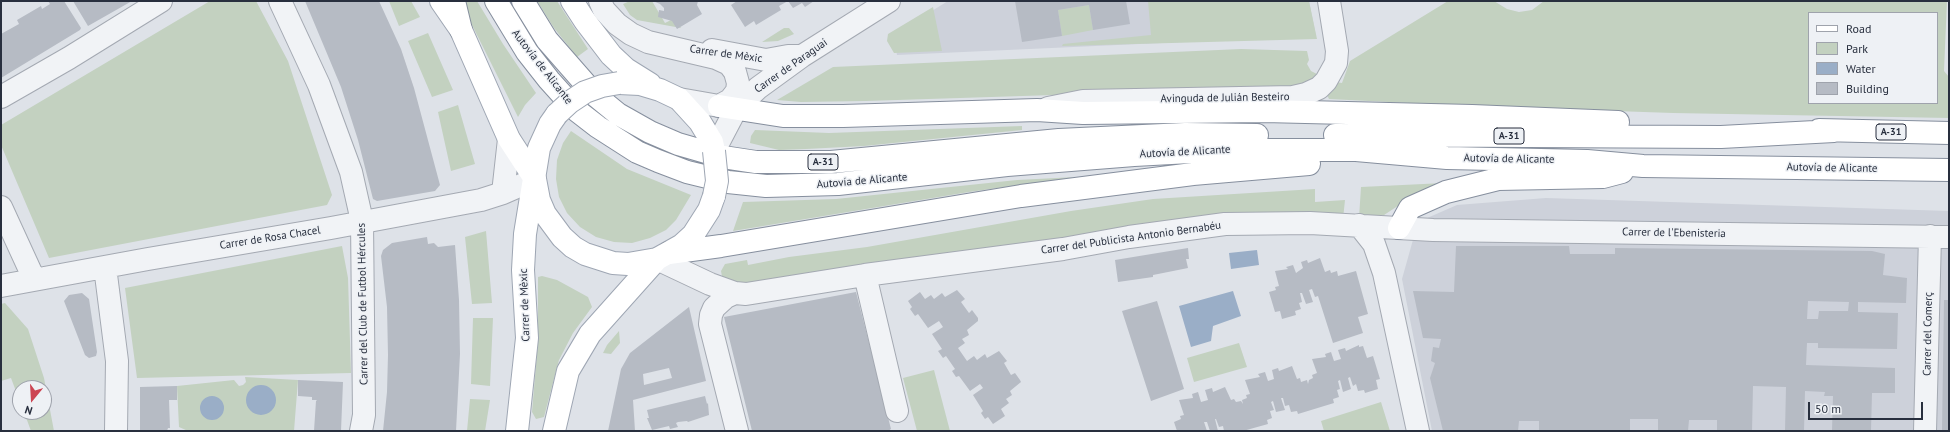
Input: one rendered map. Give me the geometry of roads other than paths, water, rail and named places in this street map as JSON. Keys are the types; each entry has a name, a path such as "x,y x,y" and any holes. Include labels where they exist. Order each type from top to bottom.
{"main road":[{"name":"Carrer de Mèxic","path":"441,1 461,30 510,139 535,178 539,200 545,214 562,237 573,247 585,254 613,263 628,264 663,256"},
{"path":"454,1 461,30"},
{"name":"Autovía de Alicante","path":"496,1 527,52 567,100 587,118 614,139 658,161 687,172 728,182 766,186 838,184 1007,165 1134,155 1227,150 1356,150 1447,158 1587,161 1642,166 1949,170"},
{"name":"Autovía de Alicante","path":"523,1 547,40 580,80 618,114 650,132 678,144 723,157 756,162 831,162 1059,140 1185,134 1721,137 1834,131"},
{"name":"Carrer de Mèxic","path":"554,431 568,371 590,334 663,256 693,235 709,210 717,181 717,144 712,142 700,122 679,99 660,90 626,69 611,55 572,1"},
{"name":"Carrer de Mèxic","path":"517,431 527,338 523,270 524,234 535,178 539,148 550,124 557,114 570,102 585,92 602,86 619,83 640,84 660,90"},
{"path":"727,107 783,116 1037,110 1083,113 1264,111 1472,116 1834,131"},
{"name":"A-31","path":"1834,131 1949,133"},
{"path":"663,256 1021,196 1126,182 1292,164 1447,158"},
{"path":"1399,228 1410,208 1446,192 1498,179 1603,177 1642,166"}],"street":[{"path":"1,97 69,58 161,1"},
{"name":"Carrer del Club de Futbol Hércules","path":"280,1 319,85 351,172 362,221 364,415 361,431"},
{"name":"Carrer de Mèxic","path":"600,1 604,10 617,24 631,34 648,42 716,58 729,64 735,72 738,83 737,91 727,107"},
{"name":"Carrer de Paraguai","path":"717,144 727,107 758,88 802,56 889,1"},
{"path":"1331,10 1340,7 1346,1"},
{"name":"Avinguda de Julián Besteiro","path":"1037,110 1083,101 1293,97 1306,94 1319,88 1326,81 1336,63 1337,51 1331,10"},
{"name":"Carrer de Mèxic","path":"673,47 715,50 766,60 788,56 802,56"},
{"path":"679,99 727,107"},
{"path":"503,193 510,139"},
{"name":"Carrer de Rosa Chacel","path":"1,286 481,200 503,193 535,178"},
{"path":"1,207 34,279"},
{"name":"Carrer del Publicista Antonio Bernabéu","path":"663,256 710,284 735,293 746,294 865,275 1063,249 1129,237 1225,224 1310,223 1399,228"},
{"path":"1359,225 1374,244 1384,273 1418,431"},
{"path":"1384,273 1399,228"},
{"name":"Carrer de l'Ebenisteria","path":"1399,228 1433,230 1940,237"},
{"name":"Carrer del Comerç","path":"1925,431 1940,237"},
{"path":"105,267 117,361 116,431"},
{"path":"865,275 897,411"},
{"path":"735,293 726,297 714,308 710,315 710,324 737,431"}],"water":[{"path":"1257,250 1259,265 1231,269 1229,253"},
{"path":"1233,291 1241,316 1213,326 1211,341 1191,347 1179,306"},
{"path":"261,385 267,386 275,394 275,406 267,414 261,415 255,414 247,406 246,400 247,394 255,386"},
{"path":"212,396 221,399 224,408 221,417 212,420 203,417 200,408 203,399"}]}
